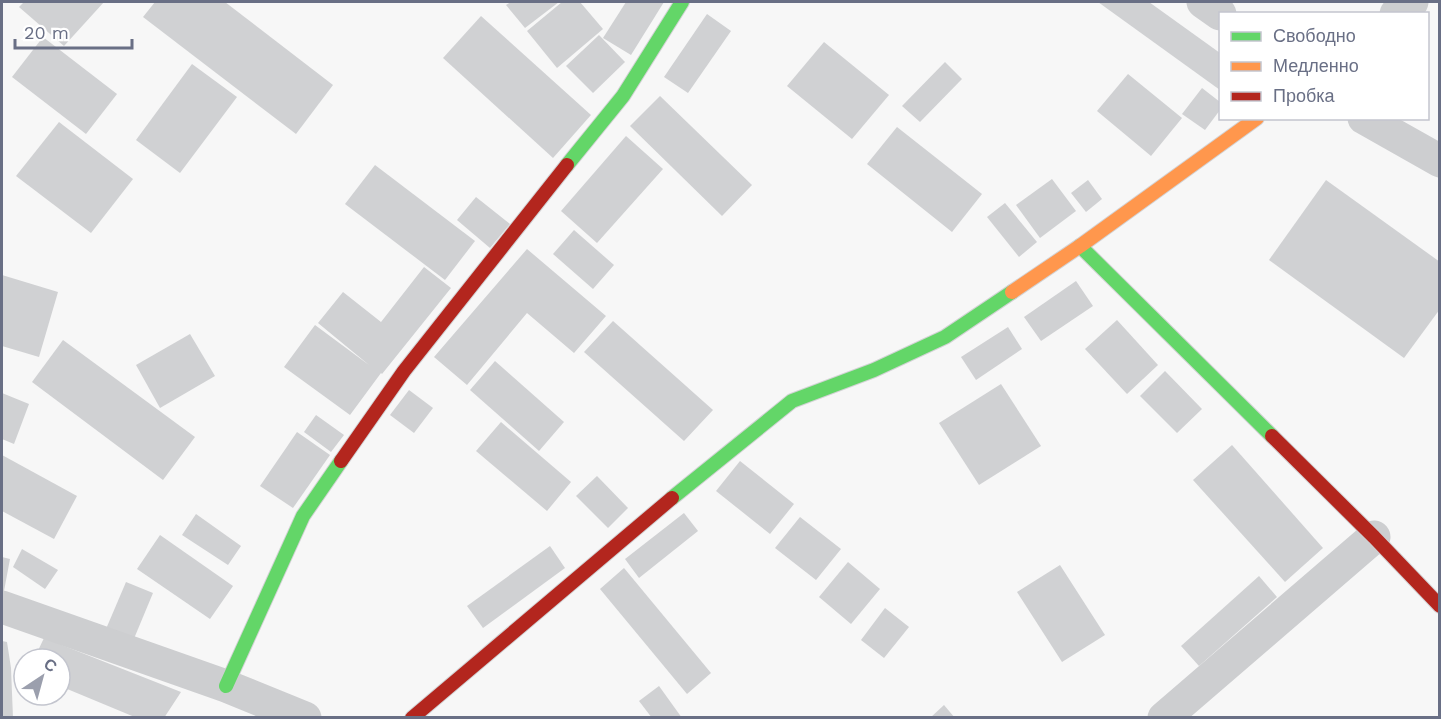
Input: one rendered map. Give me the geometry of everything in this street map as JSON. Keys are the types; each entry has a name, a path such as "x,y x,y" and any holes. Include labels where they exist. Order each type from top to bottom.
{"street":[{"path":"226,686 303,516 404,371 510,235 623,96 682,2"},
{"path":"1203,2 1219,13"},
{"path":"1399,12 1412,2"},
{"path":"412,717 727,452 792,401 874,370 945,337 1080,246 1254,120"},
{"path":"1368,120 1440,161"},
{"path":"1080,246 1374,537 1440,606"},
{"path":"1164,717 1374,537"},
{"path":"2,607 226,686 305,717"}],"building":[{"path":"24,2 104,2 64,46 19,7"},
{"path":"155,2 225,2 333,85 296,134 143,17"},
{"path":"511,2 559,2 525,28 506,5"},
{"path":"562,2 580,2 603,29 557,68 527,31"},
{"path":"626,2 664,2 631,55 603,38"},
{"path":"1098,2 1149,2 1219,52 1219,89"},
{"path":"707,14 731,31 688,93 664,77"},
{"path":"481,16 591,115 553,158 443,58"},
{"path":"599,35 625,62 593,93 566,66"},
{"path":"43,37 117,94 86,134 12,77"},
{"path":"824,42 889,95 852,139 787,86"},
{"path":"945,62 962,79 920,122 902,106"},
{"path":"192,64 237,97 180,173 136,140"},
{"path":"1128,74 1182,118 1151,156 1097,111"},
{"path":"1202,88 1219,101 1219,111 1205,130 1182,114"},
{"path":"660,96 752,185 722,216 630,126"},
{"path":"59,122 133,179 91,233 16,176"},
{"path":"897,127 982,194 952,232 867,164"},
{"path":"626,136 663,169 597,243 561,211"},
{"path":"375,165 475,241 445,280 345,204"},
{"path":"1052,179 1076,211 1040,238 1016,205"},
{"path":"1088,180 1102,199 1086,212 1071,193"},
{"path":"1326,180 1440,262 1440,309 1404,358 1269,260"},
{"path":"476,197 510,224 490,248 457,220"},
{"path":"1005,203 1037,242 1019,257 987,217"},
{"path":"574,230 614,265 593,289 553,254"},
{"path":"527,249 606,316 574,353 527,313 467,385 434,357"},
{"path":"424,267 451,288 381,373 350,415 284,367 315,325 369,365 318,323 343,292 381,322"},
{"path":"2,275 58,292 39,357 2,346"},
{"path":"1076,281 1093,306 1041,341 1024,317"},
{"path":"1117,320 1158,365 1127,394 1085,349"},
{"path":"613,321 713,410 684,441 584,352"},
{"path":"1008,327 1022,349 976,380 961,357"},
{"path":"190,334 215,376 160,408 136,365"},
{"path":"63,340 195,437 163,480 32,382"},
{"path":"495,361 564,422 539,451 470,390"},
{"path":"1165,371 1202,409 1177,433 1140,396"},
{"path":"1001,384 1041,446 979,485 939,423"},
{"path":"409,390 433,408 414,433 390,415"},
{"path":"2,393 29,404 14,444 2,439"},
{"path":"316,415 344,435 331,452 304,432"},
{"path":"501,422 571,482 547,511 476,451"},
{"path":"297,432 330,455 293,508 260,486"},
{"path":"1232,445 1323,548 1285,582 1193,480"},
{"path":"2,455 77,496 54,539 2,511"},
{"path":"740,461 794,504 770,534 716,491"},
{"path":"597,476 628,508 608,528 576,496"},
{"path":"684,513 698,531 639,578 625,559"},
{"path":"196,514 241,546 228,565 182,535"},
{"path":"800,517 841,549 816,580 775,548"},
{"path":"160,535 233,586 210,619 137,569"},
{"path":"550,546 565,568 483,628 467,606"},
{"path":"22,549 58,570 45,589 13,567"},
{"path":"2,557 10,559 4,591 2,591"},
{"path":"848,562 880,589 851,624 819,597"},
{"path":"1060,565 1105,635 1062,662 1017,592"},
{"path":"624,568 711,673 687,694 600,589"},
{"path":"1259,576 1277,597 1199,666 1181,646"},
{"path":"126,582 153,593 133,641 106,629"},
{"path":"885,608 909,627 884,658 861,640"},
{"path":"44,638 67,647 40,647"},
{"path":"2,641 7,642 11,668 13,718 2,718"},
{"path":"72,649 181,692 164,718 137,718 72,691"},
{"path":"659,686 682,718 652,718 639,701"},
{"path":"944,705 955,718 930,718"}],"traffic: fast":[{"path":"567,165 623,96 682,2"},
{"path":"1080,246 1272,436"},
{"path":"672,498 792,401 874,370 945,337 1012,292"},
{"path":"226,686 303,516 341,461"}],"traffic: slow":[{"path":"1012,292 1080,246 1254,120"}],"traffic: jam":[{"path":"341,461 404,371 567,165"},
{"path":"1272,436 1440,606"},
{"path":"412,718 672,498"}]}
